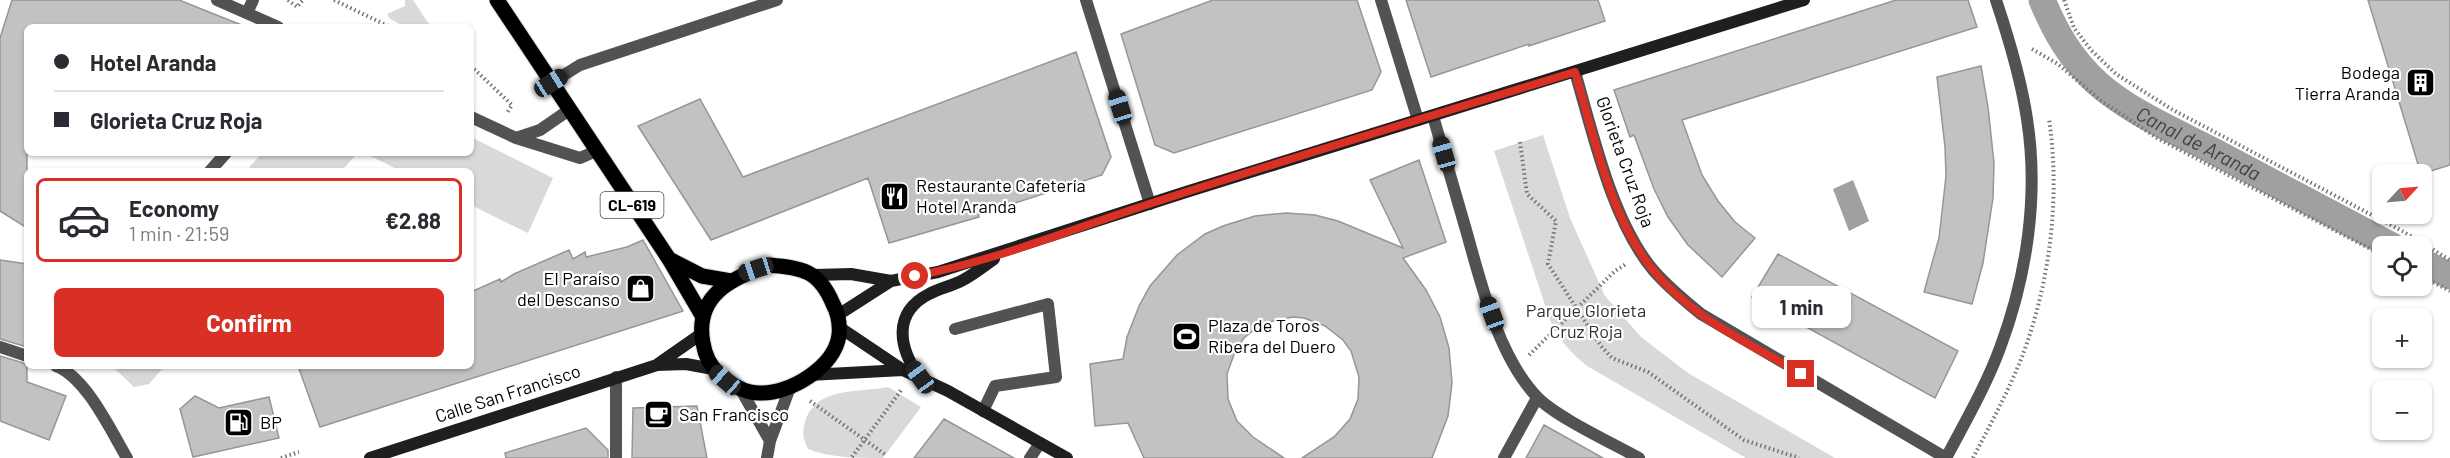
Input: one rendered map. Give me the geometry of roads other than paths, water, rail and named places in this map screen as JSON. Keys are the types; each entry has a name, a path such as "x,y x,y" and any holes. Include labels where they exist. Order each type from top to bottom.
{"main road":[{"name":"CL-619","path":"497,0 669,259"},
{"path":"669,259 702,276 731,281"},
{"path":"669,259 703,316"},
{"path":"769,265 797,267 815,275 829,294 838,321 839,336 832,354 808,375 791,385 760,393 741,390 713,369 705,353 701,334 703,316 710,300 742,274 769,265"}],"street":[{"path":"217,0 271,24"},
{"path":"248,14 253,0"},
{"path":"551,83 580,65 777,0"},
{"path":"1086,0 1150,204"},
{"path":"1381,0 1418,120"},
{"path":"815,275 851,273 891,281 938,272 1804,0"},
{"path":"1946,458 1967,420 2000,348 2025,254 2031,209 2029,143 2020,81 1996,0"},
{"name":"Glorieta Cruz Roja","path":"1575,72 1611,188 1641,253 1672,290 1701,315 1946,458"},
{"path":"516,138 540,130 570,110"},
{"path":"1433,116 1479,278 1515,367 1537,398 1639,458"},
{"path":"474,118 516,138 580,158 596,151"},
{"path":"213,168 223,156"},
{"path":"912,374 903,347 902,332 905,317 915,304 928,294 962,281 1004,252"},
{"path":"891,281 838,321 912,374 1067,458"},
{"path":"955,329 1048,304 1056,377 994,386 983,411"},
{"name":"Calle San Francisco","path":"657,365 701,334"},
{"path":"0,347 24,355"},
{"name":"Calle San Francisco","path":"370,458 657,365 686,364 713,369"},
{"path":"64,369 91,397 126,458"},
{"path":"808,375 912,374"},
{"path":"616,377 616,458"},
{"path":"767,458 770,441 791,385"},
{"path":"741,390 770,441"},
{"path":"1504,458 1537,398"},
{"path":"1030,458 1040,443"}],"waterway":[{"name":"Canal de Aranda","path":"2042,0 2058,34 2071,54 2087,74 2110,94 2154,121 2373,236"},
{"name":"Canal de Aranda","path":"2432,267 2450,276"}],"place":[{"name":"Bodega Tierra Aranda","path":"2421,83"},
{"name":"Restaurante Cafetería Hotel Aranda","path":"895,196"},
{"name":"El Paraíso del Descanso","path":"641,289"},
{"name":"Plaza de Toros Ribera del Duero","path":"1187,336"},
{"name":"San Francisco","path":"658,415"},
{"name":"BP","path":"239,423"}],"park label":[{"name":"Parque Glorieta Cruz Roja","path":"1586,321"}]}
